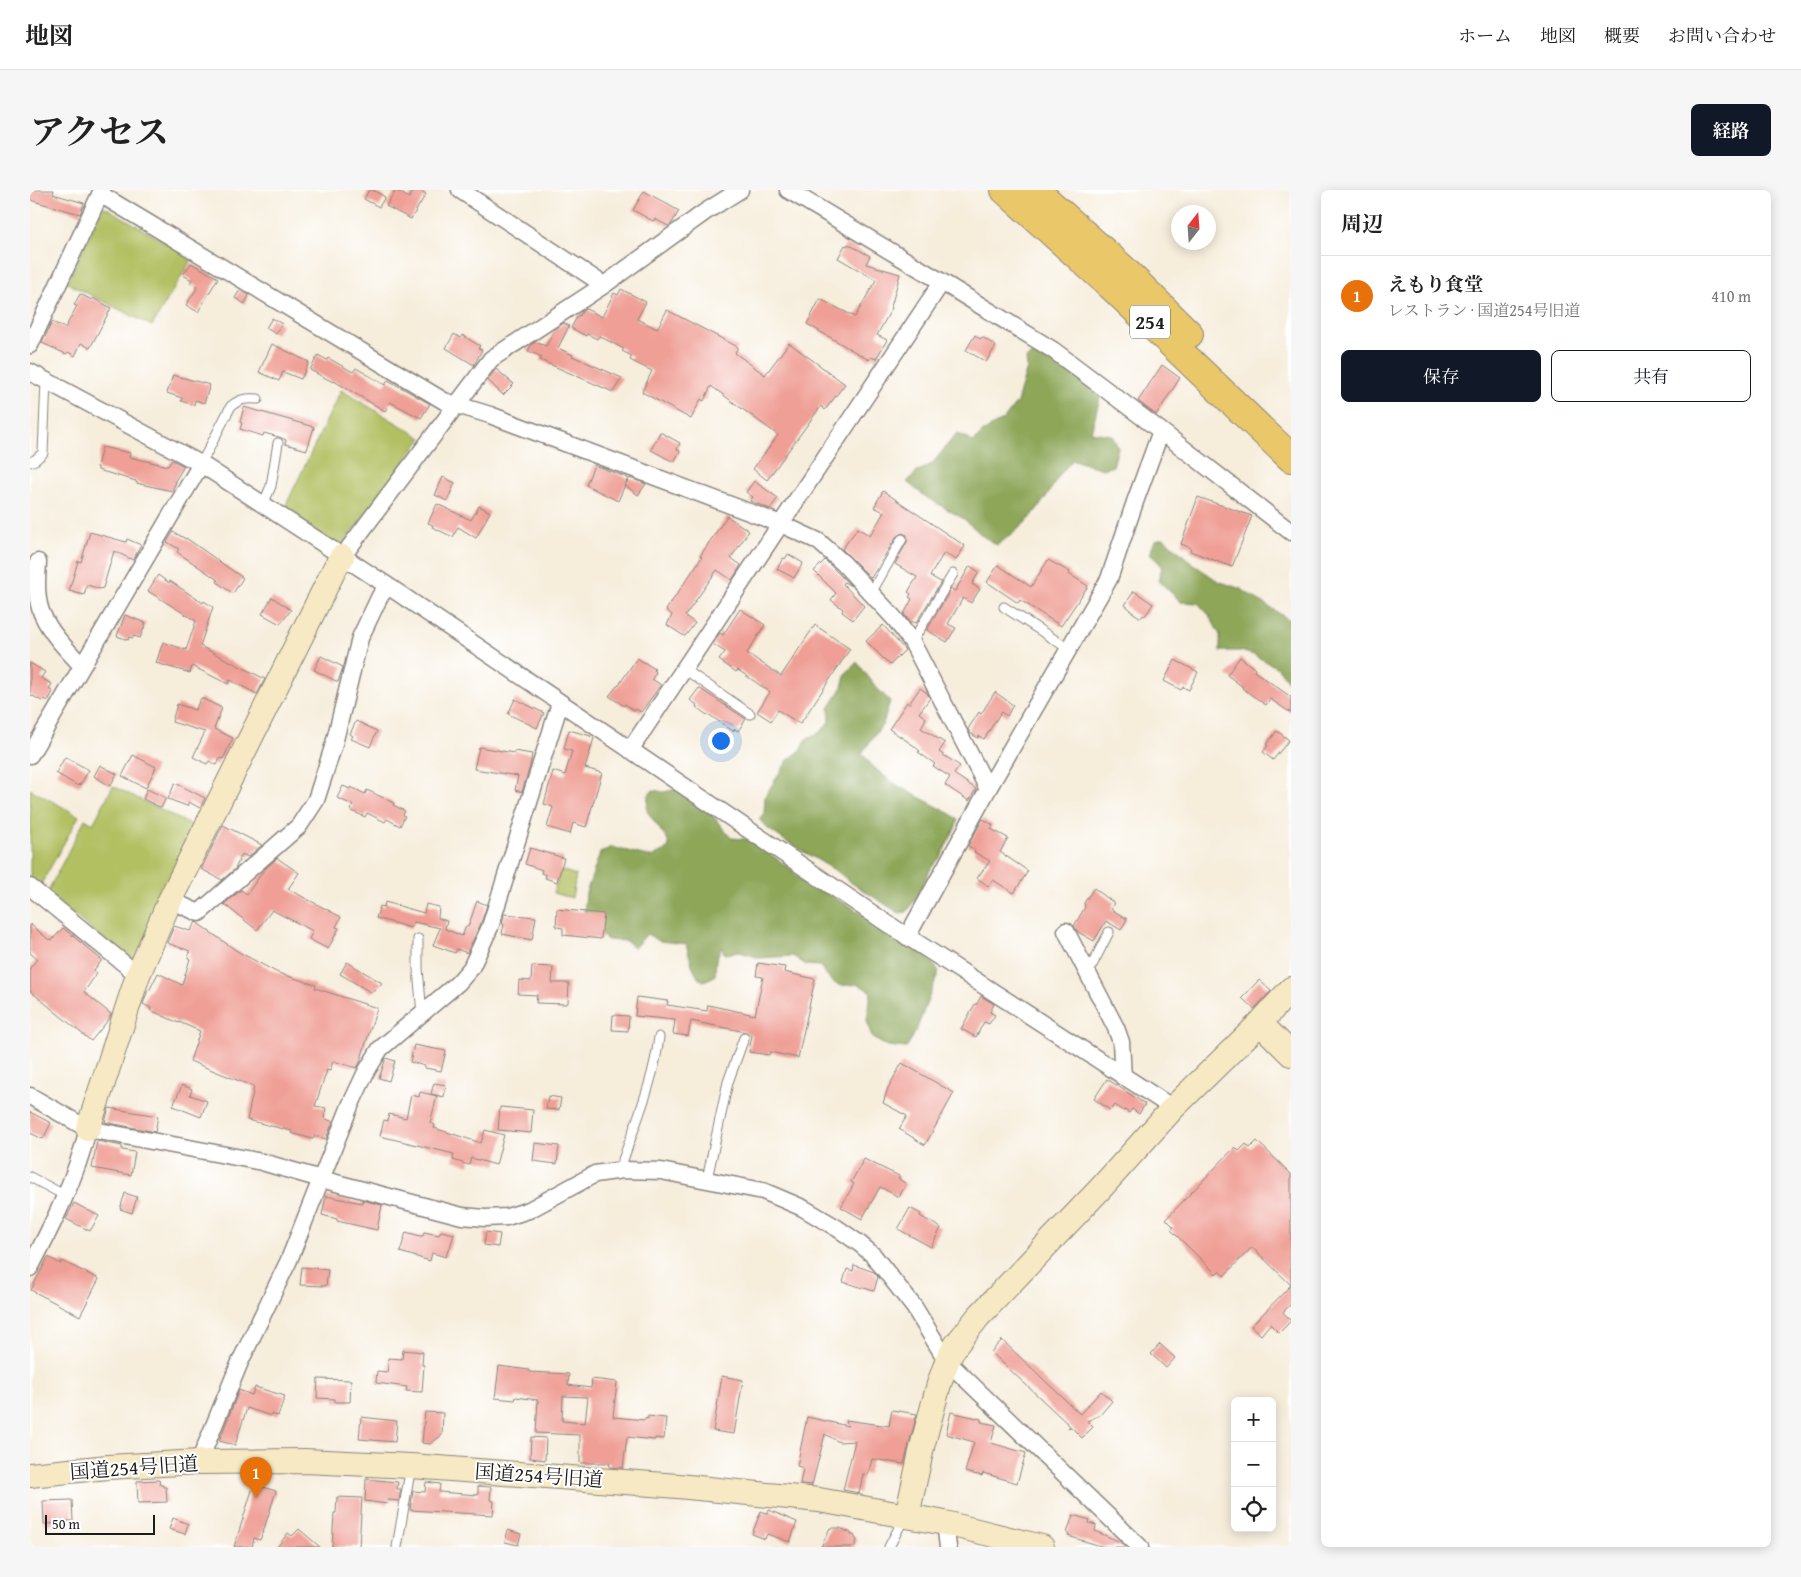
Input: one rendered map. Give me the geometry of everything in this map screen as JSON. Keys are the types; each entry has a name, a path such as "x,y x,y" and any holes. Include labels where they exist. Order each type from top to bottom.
{"highway":[{"name":"254","path":"1005,190 1110,284 1291,458"},
{"name":"254","path":"1035,190 1122,268 1215,360 1291,431"}],"street":[{"path":"460,190 604,285"},
{"path":"30,1268 66,1196 138,975 170,900 336,566 491,359 604,285 705,212 740,190"},
{"path":"788,190 1053,350 1291,532"},
{"path":"30,345 101,192 444,401 490,415 781,524 818,541 872,593 912,642 988,789"},
{"path":"630,750 942,282"},
{"path":"30,372 201,464 388,586 907,937 1173,1108"},
{"path":"907,937 988,789 1109,579 1161,431"},
{"path":"30,753 201,464"},
{"path":"34,562 42,615 55,636 82,666"},
{"path":"170,900 199,913 299,826 316,800 334,744 360,638 380,596 388,586"},
{"path":"199,1462 240,1362 289,1260 366,1072 380,1049 458,983 470,968 490,927 560,702"},
{"path":"30,887 138,975"},
{"path":"1066,931 1116,1028 1121,1042 1124,1077"},
{"path":"906,1516 939,1384 956,1345 978,1317 1093,1196 1173,1108 1260,1023 1291,989"},
{"path":"1260,1023 1291,1054"},
{"path":"30,1096 88,1129 262,1162 462,1216 507,1217 529,1210 595,1174 623,1170 661,1170 763,1192 803,1208 837,1228 873,1256 914,1307 948,1361 1140,1547"},
{"name":"国道254号旧道","path":"30,1475 108,1467 199,1462 305,1461 411,1466 678,1486 819,1500 945,1523 1042,1547"},
{"path":"945,1523 948,1547"}],"lane":[{"path":"30,462 43,453 46,381"},
{"path":"201,464 231,406 238,400 245,398 258,399"},
{"path":"264,505 272,486 278,443"},
{"path":"872,593 902,539"},
{"path":"912,642 953,574"},
{"path":"1004,608 1069,649"},
{"path":"684,669 750,714"},
{"path":"1088,973 1109,932"},
{"path":"418,939 418,970 422,1014"},
{"path":"623,1170 623,1160 651,1081 659,1037"},
{"path":"707,1180 728,1082 744,1038"},
{"path":"30,1177 66,1196"},
{"path":"397,1547 411,1466"},
{"path":"889,1547 906,1516"}],"green space":[{"path":"104,207 192,258 152,326 67,283"},
{"path":"1032,353 1069,371 1100,398 1091,432 1112,435 1118,448 1113,466 1103,469 1073,460 1029,519 997,545 984,537 964,519 926,497 907,482 917,472 932,464 957,433 973,442 983,432 1004,419 1017,402 1027,368 1026,359"},
{"path":"341,390 422,438 340,548 284,509"},
{"path":"1164,538 1193,564 1218,581 1241,589 1291,621 1291,686 1278,668 1254,655 1240,651 1220,651 1220,635 1209,615 1198,603 1181,602 1159,581 1162,566 1150,553 1155,540"},
{"path":"857,662 876,687 890,701 883,724 862,753 882,775 958,819 940,858 931,868 918,895 907,912 899,913 850,882 838,872 784,840 767,828 759,819 764,813 765,796 788,760 802,749 806,739 821,732 830,720 829,708 841,690 846,673"},
{"path":"113,786 195,827 138,957 127,959 47,893 85,819 93,824"},
{"path":"30,789 79,816 39,888 30,880"},
{"path":"677,789 703,804 731,838 745,839 757,845 790,868 803,881 850,906 926,956 939,971 916,1031 906,1048 887,1046 872,1038 867,1020 871,992 858,984 839,985 831,981 820,966 806,965 793,956 760,958 740,952 725,954 721,947 716,960 715,976 704,981 698,978 686,944 659,941 647,934 634,948 626,941 608,940 595,930 584,913 586,893 600,853 612,847 651,857 669,848 668,841 647,811 648,796 653,790 664,792"},
{"path":"561,870 576,875 572,898 553,893"}],"building":[{"path":"30,190 54,190 53,194 84,203 80,214 33,201 30,199"},
{"path":"369,190 373,190 385,197 379,207 364,199"},
{"path":"396,190 409,198 414,190 419,190 426,194 411,219 386,206"},
{"path":"644,191 679,211 672,223 668,226 655,219 653,221 633,210"},
{"path":"848,244 870,256 866,264 900,274 892,308 877,335 887,340 876,359 871,357 869,360 807,324 820,299 855,317 876,280 838,258 845,245 847,246"},
{"path":"191,263 218,278 198,312 186,305 196,290 196,286 190,283 192,280 183,275"},
{"path":"621,289 646,302 637,319 657,329 667,310 738,347 735,353 765,375 789,343 845,384 825,410 821,406 767,480 753,469 778,435 711,386 704,401 701,399 691,419 642,392 652,371 630,360 632,356 622,351 624,349 599,336 597,339 587,334 586,336 571,328 578,315 580,316 582,311 586,309 602,317 614,293 618,295"},
{"path":"240,290 249,295 245,304 235,298"},
{"path":"80,294 92,300 93,298 111,308 90,348 81,343 75,356 42,343 52,322 65,328 77,306 74,305"},
{"path":"272,318 282,324 276,334 266,328"},
{"path":"564,323 569,326 558,348 622,378 613,392 540,360 542,357 528,351 535,342 546,346 555,329"},
{"path":"454,334 461,338 462,335 480,346 478,348 482,350 474,365 446,348"},
{"path":"975,335 996,346 986,362 966,350"},
{"path":"272,344 309,362 301,379 283,372 279,381 259,372"},
{"path":"318,355 327,360 328,358 353,372 356,368 385,385 388,380 430,404 421,418 390,402 385,411 334,381 310,370"},
{"path":"1162,365 1180,378 1156,415 1138,401"},
{"path":"496,369 514,384 503,395 488,380"},
{"path":"173,375 210,385 204,403 195,400 194,405 181,401 182,398 167,393"},
{"path":"244,407 314,427 307,450 285,444 286,440 279,437 264,433 263,436 240,429"},
{"path":"660,432 680,443 677,449 680,451 674,462 651,450"},
{"path":"102,447 130,453 129,457 168,466 172,460 184,466 175,481 172,491 136,483 136,481 98,470"},
{"path":"594,465 628,478 618,501 586,485"},
{"path":"443,477 455,483 447,501 435,495"},
{"path":"630,478 646,484 638,495 625,485"},
{"path":"754,481 778,498 770,509 750,501 753,497 746,492"},
{"path":"883,491 965,546 956,560 944,553 930,576 941,582 916,623 909,621 904,614 912,599 909,597 911,594 908,592 917,577 895,564 907,542 907,535 902,533 897,536 871,578 842,549 858,528 870,536 884,512 874,507"},
{"path":"1198,497 1252,516 1232,567 1190,551 1191,548 1181,544"},
{"path":"437,504 471,520 479,506 490,512 476,538 458,527 453,537 432,527 433,525 428,523"},
{"path":"727,516 749,531 731,558 741,565 732,580 717,570 685,616 695,623 684,636 667,625 672,615 666,610"},
{"path":"90,532 126,542 127,539 141,545 133,560 114,551 103,588 100,589 87,585 84,595 69,591 78,561 81,562"},
{"path":"173,532 186,538 243,578 234,592 232,593 217,582 218,580 177,552 179,549 167,542"},
{"path":"788,554 803,563 794,578 777,569 783,558 785,559"},
{"path":"825,560 851,586 844,582 843,584 864,606 853,620 831,600 836,593 814,571"},
{"path":"1048,560 1070,572 1069,574 1088,586 1061,626 1020,600 1018,603 987,582 998,565 1031,587"},
{"path":"970,566 979,572 972,584 980,589 971,603 963,598 948,624 956,628 947,642 927,630 951,589 955,591"},
{"path":"158,575 203,603 204,601 213,607 200,646 265,679 257,694 230,680 228,684 192,666 190,673 156,663 163,642 186,650 196,621 148,591"},
{"path":"1134,591 1153,604 1145,616 1143,615 1141,618 1125,605"},
{"path":"272,597 291,610 280,624 262,614"},
{"path":"740,609 765,625 747,653 781,676 815,625 850,649 800,724 778,710 771,721 757,712 770,692 738,670 736,672 719,660 725,652 713,644 720,633 723,635"},
{"path":"125,615 146,623 140,638 134,636 133,638 129,637 128,640 117,636"},
{"path":"883,625 905,650 890,665 866,641"},
{"path":"321,656 343,667 338,682 314,670"},
{"path":"1240,657 1255,669 1254,671 1291,697 1291,713 1270,699 1266,705 1227,675"},
{"path":"637,658 655,669 656,672 652,679 661,685 641,712 636,709 635,711 625,704 624,706 609,696"},
{"path":"1175,660 1198,672 1189,690 1183,687 1181,690 1164,681"},
{"path":"30,663 45,672 41,678 52,684 49,689 53,692 48,701 44,699 42,701 31,695 30,697"},
{"path":"699,688 746,719 738,731 735,729 733,731 696,707 697,705 690,700"},
{"path":"920,688 930,698 919,713 926,718 921,728 945,743 939,752 960,766 954,774 976,789 969,801 945,785 950,777 933,766 935,764 918,752 920,751 913,745 889,729 907,702 909,704"},
{"path":"995,692 1013,705 1007,716 1001,712 984,739 979,736 978,738 970,733 968,729 979,712 981,714"},
{"path":"201,698 222,708 214,729 233,738 223,759 220,758 217,765 209,761 207,764 193,757 205,732 172,722 177,704 195,710"},
{"path":"515,699 544,713 537,728 508,714"},
{"path":"356,721 377,731 370,747 351,739 353,736 350,734"},
{"path":"569,730 594,738 585,768 602,773 586,827 573,823 570,834 547,827 553,807 544,804 553,771 565,775 572,751 564,749"},
{"path":"1277,731 1289,740 1273,760 1263,752"},
{"path":"479,747 532,754 522,792 515,790 518,776 474,769"},
{"path":"133,755 156,767 146,788 122,776"},
{"path":"65,757 89,770 78,786 56,773"},
{"path":"100,765 117,774 110,786 94,776"},
{"path":"175,783 205,798 200,808 189,802 187,806 168,799"},
{"path":"343,786 350,789 351,787 365,794 367,790 394,803 393,805 405,811 403,815 405,816 400,826 387,819 385,822 367,813 365,817 350,810 353,805 337,798"},
{"path":"147,789 166,798 161,808 143,799"},
{"path":"983,819 993,825 991,829 1008,838 1000,852 1028,871 1014,893 993,880 988,886 977,878 990,861 974,852 975,850 968,846"},
{"path":"223,825 262,845 248,857 242,854 235,869 222,880 201,869"},
{"path":"530,848 564,858 557,882 545,878 546,875 541,873 542,870 525,864"},
{"path":"277,858 299,873 288,889 341,917 336,927 339,928 328,949 309,939 313,931 272,910 257,930 224,904 241,890 247,894 264,870"},
{"path":"1094,888 1114,903 1111,909 1127,919 1121,930 1106,921 1094,941 1078,932 1074,926 1085,907 1084,903"},
{"path":"477,901 487,905 467,953 457,949 455,953 433,945 440,928 414,922 411,928 376,918 380,906 384,907 385,902 424,913 426,904 439,907 438,918 447,921 445,929 462,936 466,926 468,927"},
{"path":"557,909 604,914 601,939 563,935 563,928 556,927"},
{"path":"504,914 536,917 532,940 502,934"},
{"path":"196,922 237,951 278,973 316,985 315,988 377,1008 357,1068 333,1061 330,1071 327,1070 315,1106 326,1108 324,1118 333,1122 326,1139 314,1136 313,1139 291,1133 292,1131 247,1120 254,1087 190,1061 200,1031 150,1010 151,1008 143,1004 148,990 158,973 182,985 190,959 188,958 190,951 167,943 174,926 190,931"},
{"path":"30,924 49,940 52,940 63,928 102,960 94,970 97,973 84,992 111,1014 91,1041 30,991 30,968 37,959 30,953"},
{"path":"347,962 382,983 372,993 340,974"},
{"path":"758,963 785,967 784,972 815,979 798,1058 770,1052 769,1055 749,1052 752,1035 746,1032 691,1021 688,1036 673,1034 675,1020 635,1016 637,997 668,1001 667,1005 707,1011 708,1005 755,1015 763,977 756,976"},
{"path":"532,966 553,967 552,983 569,983 568,1003 536,1003 537,995 518,994 519,980 531,981"},
{"path":"1259,980 1271,991 1254,1009 1242,998"},
{"path":"981,996 994,1004 990,1012 995,1015 989,1024 984,1022 976,1037 961,1029"},
{"path":"613,1015 629,1016 628,1031 612,1030"},
{"path":"414,1045 446,1051 441,1071 425,1068 425,1066 410,1062"},
{"path":"386,1058 395,1061 389,1081 379,1078"},
{"path":"902,1063 954,1093 925,1145 899,1129 907,1116 883,1103 888,1088"},
{"path":"1107,1079 1145,1104 1139,1114 1132,1109 1129,1113 1115,1105 1110,1110 1094,1099"},
{"path":"434,1083 446,1085 444,1097 431,1094"},
{"path":"182,1085 192,1089 190,1095 207,1101 201,1117 173,1106"},
{"path":"420,1092 437,1096 430,1123 435,1125 434,1128 481,1143 485,1130 504,1135 496,1165 471,1158 469,1165 453,1160 454,1154 380,1136 384,1120 388,1121 389,1114 406,1118 411,1095 419,1097"},
{"path":"548,1096 561,1098 559,1110 546,1109"},
{"path":"500,1107 533,1110 531,1133 498,1130"},
{"path":"109,1108 158,1116 155,1132 105,1122"},
{"path":"30,1112 51,1123 43,1139 30,1133"},
{"path":"97,1141 122,1146 122,1150 135,1152 131,1175 92,1168"},
{"path":"1257,1141 1291,1174 1291,1285 1252,1247 1224,1276 1219,1271 1216,1274 1171,1230 1174,1227 1166,1219 1235,1147 1239,1151 1246,1144 1250,1148"},
{"path":"535,1143 559,1146 557,1164 533,1161"},
{"path":"864,1159 899,1176 899,1179 906,1184 899,1197 880,1187 862,1219 841,1207 854,1184 851,1182"},
{"path":"125,1193 137,1197 132,1213 120,1209"},
{"path":"326,1196 362,1203 362,1200 382,1205 377,1230 337,1221 337,1219 322,1215"},
{"path":"74,1203 99,1216 90,1231 66,1219"},
{"path":"910,1208 941,1228 931,1247 898,1229"},
{"path":"441,1231 454,1234 446,1257 432,1253 430,1261 400,1252 406,1232 423,1236 424,1232 439,1235"},
{"path":"486,1232 500,1234 498,1247 484,1245"},
{"path":"48,1257 61,1264 62,1261 99,1279 80,1316 31,1290"},
{"path":"854,1265 874,1272 878,1277 874,1291 843,1282 847,1269 853,1271"},
{"path":"302,1267 328,1270 326,1286 300,1285"},
{"path":"1291,1285 1291,1304 1283,1312 1291,1321 1279,1333 1270,1324 1261,1335 1251,1326"},
{"path":"1002,1340 1080,1414 1101,1391 1112,1401 1100,1415 1087,1421 1093,1427 1082,1438 1071,1427 1068,1428 1070,1426 991,1352"},
{"path":"1160,1344 1175,1358 1166,1368 1151,1354"},
{"path":"403,1350 423,1352 422,1392 406,1391 407,1387 376,1383 377,1371 387,1372 389,1358 402,1359"},
{"path":"499,1366 529,1370 529,1372 569,1374 568,1385 591,1388 592,1379 617,1382 613,1417 645,1420 645,1418 648,1419 648,1416 666,1418 664,1439 627,1437 623,1468 609,1467 610,1463 580,1463 580,1435 536,1433 538,1400 516,1397 515,1400 495,1398","holes":["563,1396 588,1397 585,1423 562,1421"]},
{"path":"722,1376 743,1380 734,1434 713,1431"},
{"path":"318,1379 351,1380 350,1402 335,1402 335,1399 317,1398"},
{"path":"255,1387 285,1396 278,1416 271,1414 271,1416 247,1408 235,1445 219,1441 239,1390 252,1395"},
{"path":"892,1410 917,1414 904,1464 872,1459 868,1475 863,1474 859,1493 843,1490 855,1441 839,1442 825,1434 812,1485 800,1484 803,1468 797,1466 807,1417 848,1426 846,1420 889,1426"},
{"path":"425,1412 443,1413 442,1435 430,1444 422,1443"},
{"path":"951,1412 981,1419 981,1422 996,1425 991,1443 1026,1453 1017,1483 983,1473 982,1476 965,1472 974,1442 946,1434"},
{"path":"361,1417 397,1421 395,1442 359,1439"},
{"path":"531,1437 546,1438 545,1460 530,1458"},
{"path":"366,1479 398,1482 397,1489 401,1489 399,1501 388,1500 387,1504 365,1501"},
{"path":"159,1480 160,1485 166,1487 167,1502 138,1503 137,1481"},
{"path":"426,1482 440,1484 439,1492 478,1495 478,1486 491,1487 490,1500 494,1501 493,1515 410,1510 413,1491 425,1492"},
{"path":"254,1484 276,1491 264,1529 260,1540 254,1538 252,1547 234,1547"},
{"path":"337,1497 362,1498 359,1547 332,1547"},
{"path":"72,1500 73,1521 44,1524 43,1501"},
{"path":"769,1510 797,1522 790,1542 767,1534 765,1539 752,1534 761,1511 768,1514"},
{"path":"1073,1515 1090,1520 1089,1523 1096,1525 1095,1531 1120,1542 1126,1547 1104,1547 1068,1536 1069,1534 1067,1533"},
{"path":"173,1518 188,1524 185,1534 169,1529"},
{"path":"830,1528 840,1528 854,1535 857,1541 854,1547 821,1547"},
{"path":"299,1529 320,1547 277,1547 288,1533 292,1536"},
{"path":"508,1530 521,1534 518,1545 505,1542"}],"place":[{"name":"えもり食堂","path":"256,1498"}]}
